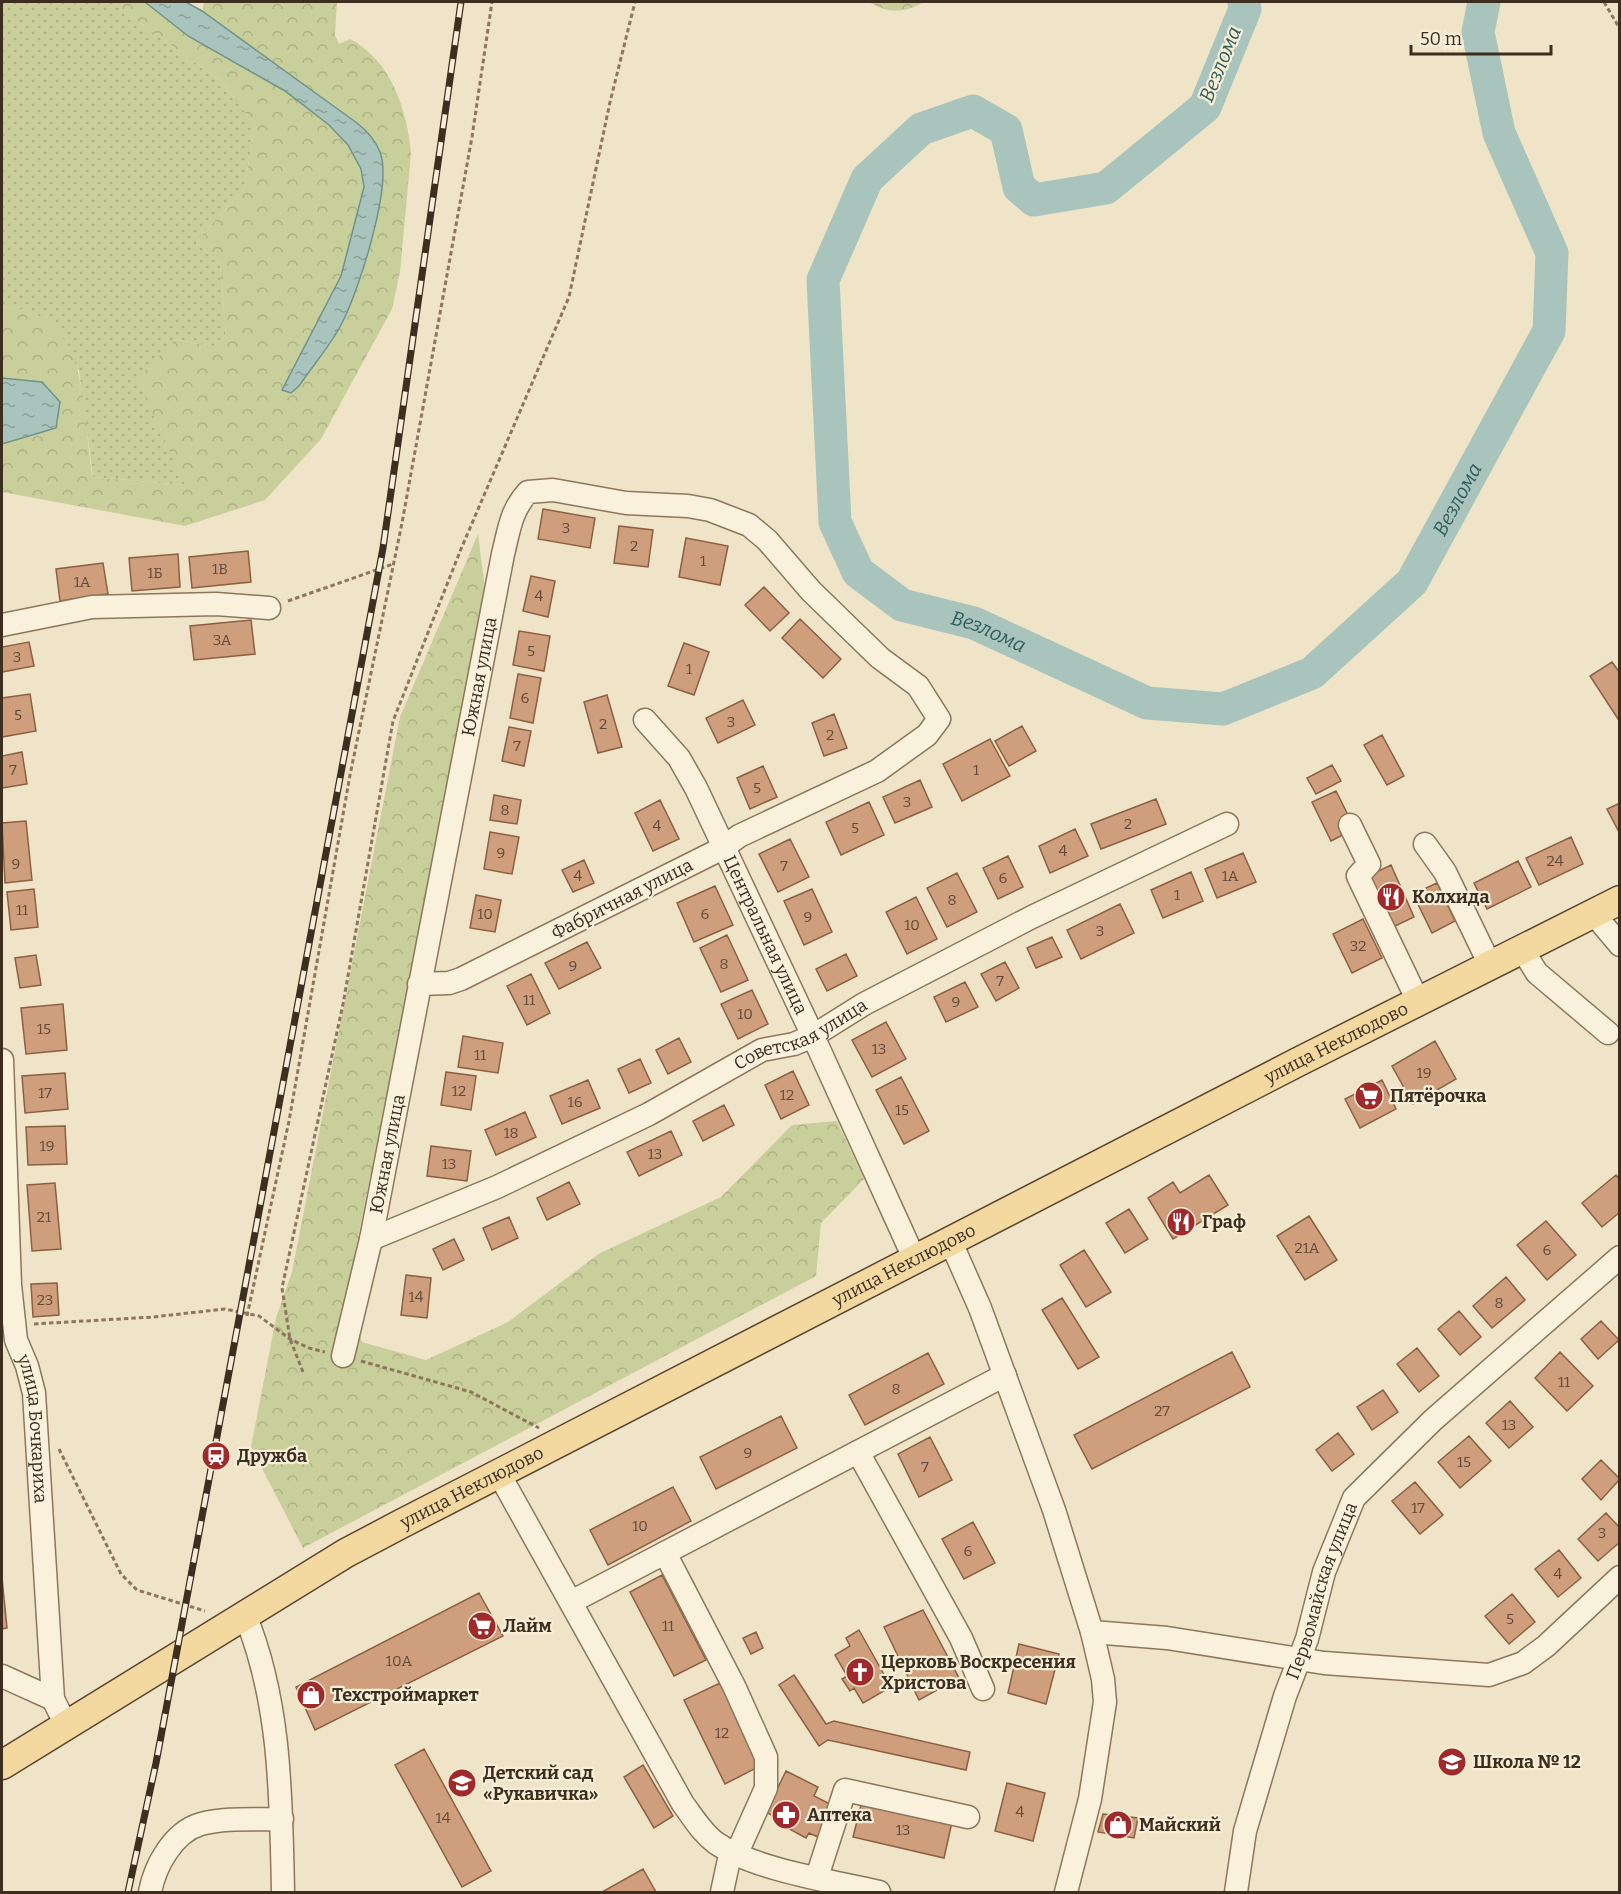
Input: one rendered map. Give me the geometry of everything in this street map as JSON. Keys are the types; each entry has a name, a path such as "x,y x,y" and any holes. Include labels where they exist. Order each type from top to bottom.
{"main road":[{"name":"улица Неклюдово","path":"2,1765 346,1553 498,1472 914,1258 1620,900"}],"street":[{"name":"Южная улица","path":"343,1356 371,1239 503,554 513,511 528,492 553,490 626,503 688,506 721,513 749,525 767,540 811,591 880,658 918,686 939,719"},
{"path":"2,625 92,607 216,604 269,608"},
{"name":"Фабричная улица","path":"419,984 449,983 461,979 723,848 739,836 877,771 927,735 939,719"},
{"name":"Центральная улица","path":"645,720 679,758 696,788 914,1258"},
{"name":"Советская улица","path":"371,1239 497,1187 649,1114 762,1050 794,1044 813,1036 864,1004 1032,917 1227,824"},
{"path":"1350,825 1369,864 1358,876 1418,1001"},
{"path":"1425,844 1444,872 1490,965"},
{"path":"1593,913 1620,945"},
{"path":"1522,949 1537,973 1608,1032"},
{"name":"улица Бочкариха","path":"2,1060 11,1335 27,1366 34,1393 53,1699 66,1725"},
{"path":"950,1240 980,1308 1054,1509 1092,1632 1105,1702 1090,1799 1066,1893"},
{"name":"Первомайская улица","path":"1236,1893 1245,1831 1324,1572 1348,1511 1362,1488 1433,1420 1620,1257"},
{"path":"571,1602 1005,1376"},
{"path":"858,1452 961,1638 983,1689"},
{"path":"498,1472 683,1803 704,1832 734,1852 774,1867 879,1893"},
{"path":"665,1553 734,1686 766,1757 766,1788 734,1852 722,1893"},
{"path":"1092,1632 1167,1638 1299,1659 1489,1675 1524,1663 1620,1577"},
{"path":"235,1621 261,1652 271,1695 282,1819 283,1893"},
{"path":"2,1676 53,1699"},
{"path":"817,1877 845,1790 968,1817"},
{"path":"150,1893 154,1872 169,1849 187,1831 212,1822 282,1819"}],"path":[{"path":"248,1315 289,1121 350,775 393,564 472,136 492,2"},
{"path":"303,1372 290,1339 282,1288 343,1004 393,721 461,549 569,297 610,102 635,2"},
{"path":"1604,2 1620,29"},
{"path":"269,608 393,564"},
{"path":"11,1335 225,1309 259,1316 290,1339 309,1348 471,1392 537,1426 551,1445"},
{"path":"58,1446 121,1574 137,1590 235,1621"}],"green space":[{"path":"2,2 111,2 222,82 255,126 244,189 196,242 220,265 226,337 212,347 176,339 185,485 93,477 79,371 25,310 2,307"},
{"path":"111,2 145,2 188,36 285,91 329,125 348,145 361,169 364,187 341,276 283,390 291,392 343,322 364,266 384,172 357,123 202,11 204,2 337,2 335,35 339,44 350,39 364,48 386,73 401,104 409,137 411,153 400,272 392,309 321,439 265,500 185,526 2,492 2,444 55,428 42,382 2,378 2,307 25,310 47,321 62,337 73,357 80,380 93,477 185,485 137,379 176,339 212,347 226,337 220,265 196,242 244,189 255,126 222,82"},
{"path":"869,2 924,2 896,11 883,9"},
{"path":"478,534 486,597 347,1293 362,1342 426,1360 508,1322 600,1253 721,1197 792,1125 837,1121 864,1179 821,1223 816,1276 303,1548 251,1447 276,1318 292,1272 400,717"}],"water":[{"path":"145,2 186,2 202,11 357,123 376,143 380,152 383,167 378,212 365,262 350,306 333,338 299,386 291,393 282,390 341,276 364,187 361,169 348,145 329,125 285,91 188,36"},
{"path":"2,378 42,382 60,402 56,428 2,444"}],"building":[{"path":"543,509 595,518 590,548 538,539"},
{"path":"619,526 653,530 648,567 614,563"},
{"path":"686,538 728,546 720,585 679,577"},
{"path":"248,551 251,582 192,588 189,557"},
{"path":"178,554 180,587 132,591 129,558"},
{"path":"103,563 108,594 60,601 56,569"},
{"path":"531,576 555,581 548,617 523,611"},
{"path":"764,587 789,613 770,631 745,605"},
{"path":"800,619 841,659 823,678 782,638"},
{"path":"251,620 255,654 194,660 190,626"},
{"path":"519,631 550,636 544,671 513,665"},
{"path":"29,642 34,666 2,672 2,647"},
{"path":"684,643 709,652 694,695 668,686"},
{"path":"1612,662 1620,673 1620,722 1590,676"},
{"path":"518,674 541,678 533,723 510,718"},
{"path":"30,694 36,731 2,737 2,698"},
{"path":"607,695 622,747 598,753 584,702"},
{"path":"743,700 755,725 718,743 706,718"},
{"path":"834,714 847,748 824,756 812,723"},
{"path":"1022,726 1036,751 1009,766 995,741"},
{"path":"509,727 531,731 524,766 502,761"},
{"path":"1382,735 1404,776 1387,785 1364,745"},
{"path":"990,739 1010,776 962,801 943,764"},
{"path":"22,752 27,784 2,788 2,756"},
{"path":"1332,765 1341,781 1316,794 1307,778"},
{"path":"763,766 777,797 750,809 737,778"},
{"path":"920,780 932,807 895,823 883,797"},
{"path":"1336,791 1355,829 1331,841 1312,802"},
{"path":"494,795 521,800 517,824 490,820"},
{"path":"1156,799 1166,824 1101,849 1091,824"},
{"path":"660,800 679,839 653,851 635,813"},
{"path":"869,802 884,835 841,855 826,822"},
{"path":"1620,803 1620,834 1607,809"},
{"path":"26,821 32,880 5,883 2,823"},
{"path":"1075,829 1088,856 1050,873 1039,846"},
{"path":"490,832 519,837 512,874 484,869"},
{"path":"1571,837 1583,864 1539,885 1526,858"},
{"path":"790,839 809,877 778,892 759,854"},
{"path":"1243,853 1256,882 1217,898 1205,869"},
{"path":"1008,856 1023,887 998,899 983,868"},
{"path":"584,860 594,883 573,892 562,870"},
{"path":"1518,861 1531,887 1487,909 1474,883"},
{"name":"Колхида","path":"1391,865 1414,917 1391,928 1368,876"},
{"path":"1191,872 1203,901 1163,918 1151,890"},
{"path":"957,873 977,912 947,927 927,888"},
{"path":"1437,883 1455,921 1432,933 1413,894"},
{"path":"715,886 733,925 694,942 677,903"},
{"path":"34,889 38,927 11,930 7,892"},
{"path":"812,889 832,932 804,945 784,901"},
{"path":"476,895 501,900 495,932 470,928"},
{"path":"916,897 937,939 907,954 886,912"},
{"path":"1120,904 1134,933 1081,959 1067,930"},
{"path":"1363,919 1382,958 1352,973 1333,934"},
{"path":"727,935 748,980 721,992 700,948"},
{"path":"1052,937 1062,957 1036,968 1027,948"},
{"path":"587,942 601,968 559,989 545,963"},
{"path":"846,954 857,976 827,991 816,969"},
{"path":"36,955 41,985 20,988 15,958"},
{"path":"1005,962 1019,988 996,1001 981,974"},
{"path":"531,974 550,1013 527,1025 507,986"},
{"path":"965,982 978,1007 946,1022 934,997"},
{"path":"752,990 768,1024 738,1039 721,1004"},
{"path":"63,1004 67,1050 26,1054 21,1008"},
{"path":"886,1022 906,1059 872,1077 852,1040"},
{"path":"463,1036 503,1043 498,1073 458,1067"},
{"path":"679,1038 691,1062 668,1074 656,1050"},
{"path":"1435,1041 1456,1079 1413,1104 1392,1066"},
{"path":"640,1059 651,1083 629,1093 618,1069"},
{"path":"793,1071 809,1105 781,1119 765,1085"},
{"path":"446,1072 476,1076 471,1110 441,1105"},
{"path":"65,1073 68,1109 25,1113 22,1076"},
{"path":"901,1077 929,1131 904,1144 876,1090"},
{"path":"588,1080 600,1108 562,1124 550,1096"},
{"path":"1382,1080 1396,1109 1360,1128 1345,1099"},
{"path":"724,1105 734,1125 703,1141 693,1121"},
{"path":"525,1112 536,1137 496,1155 485,1130"},
{"path":"65,1126 67,1164 28,1165 26,1127"},
{"path":"671,1131 682,1155 639,1176 627,1152"},
{"path":"431,1146 471,1151 467,1181 427,1176"},
{"name":"Граф","path":"1209,1175 1228,1205 1173,1239 1148,1198 1173,1182 1180,1193"},
{"path":"1616,1175 1620,1180 1620,1212 1602,1227 1582,1203"},
{"path":"569,1182 580,1204 547,1220 537,1198"},
{"path":"55,1183 61,1249 32,1251 27,1185"},
{"path":"1129,1209 1148,1239 1125,1253 1106,1223"},
{"path":"1309,1216 1337,1260 1305,1280 1277,1236"},
{"path":"509,1217 518,1238 492,1250 483,1228"},
{"path":"1546,1221 1576,1255 1547,1280 1517,1245"},
{"path":"454,1239 464,1260 443,1270 433,1249"},
{"path":"1084,1250 1111,1292 1086,1307 1060,1265"},
{"path":"406,1275 431,1278 427,1318 401,1315"},
{"path":"1506,1277 1525,1300 1492,1328 1473,1306"},
{"path":"57,1283 59,1315 33,1317 31,1284"},
{"path":"1062,1298 1099,1357 1078,1369 1042,1310"},
{"path":"1459,1311 1481,1337 1460,1355 1438,1329"},
{"path":"1601,1321 1619,1340 1598,1359 1581,1339"},
{"path":"1417,1348 1439,1376 1419,1392 1397,1364"},
{"path":"1232,1352 1250,1387 1092,1469 1074,1435"},
{"path":"1560,1352 1593,1386 1567,1411 1535,1378"},
{"path":"928,1353 944,1384 865,1425 849,1395"},
{"path":"1383,1390 1398,1412 1372,1430 1357,1407"},
{"path":"1510,1401 1533,1427 1509,1448 1486,1423"},
{"path":"781,1416 797,1448 716,1489 700,1457"},
{"path":"1338,1433 1354,1454 1332,1471 1316,1450"},
{"path":"1469,1436 1491,1461 1460,1488 1438,1462"},
{"path":"930,1437 952,1480 919,1497 898,1454"},
{"path":"1601,1460 1620,1479 1601,1500 1582,1479"},
{"path":"1415,1482 1443,1515 1420,1534 1392,1501"},
{"path":"673,1487 691,1521 608,1565 590,1530"},
{"path":"1606,1513 1620,1528 1620,1542 1598,1561 1578,1539"},
{"path":"973,1522 995,1563 964,1579 942,1539"},
{"path":"1559,1550 1581,1578 1558,1597 1535,1569"},
{"path":"662,1575 706,1660 674,1676 630,1592"},
{"path":"2,1578 7,1628 2,1629"},
{"path":"479,1593 503,1636 315,1730 296,1687"},
{"path":"1512,1594 1535,1622 1509,1644 1485,1616"},
{"path":"923,1610 959,1678 919,1700 884,1627"},
{"path":"859,1630 891,1687 863,1703 854,1688 850,1691 842,1679 847,1676 835,1655 850,1646 846,1638"},
{"path":"756,1632 763,1648 751,1654 743,1638"},
{"path":"1019,1644 1059,1654 1046,1704 1008,1693"},
{"path":"794,1675 826,1724 834,1721 970,1752 966,1770 828,1740 819,1746 779,1685"},
{"path":"720,1683 760,1766 725,1784 684,1700"},
{"path":"424,1749 491,1871 462,1887 395,1765"},
{"path":"643,1765 673,1816 654,1828 624,1777"},
{"path":"786,1771 818,1787 814,1796 836,1807 820,1838 809,1833 806,1838 773,1820 775,1817 766,1812"},
{"path":"1007,1783 1045,1793 1033,1841 995,1831"},
{"path":"862,1801 952,1822 944,1858 853,1837"},
{"name":"Майский","path":"1103,1814 1138,1818 1134,1838 1098,1832"},
{"path":"643,1869 656,1892 602,1892"}],"waterway":[{"name":"Везлома","path":"1244,2 1245,9 1205,107 1106,188 1034,200 1019,187 1006,130 973,111 921,129 867,179 823,280 835,522 858,572 902,605 974,623 1147,703 1223,709 1312,673 1412,582 1549,331 1552,253 1499,133 1478,32 1484,2"}],"railway":[{"path":"128,1892 156,1763 383,548 461,2"}],"place":[{"name":"Колхида","path":"1391,897"},
{"name":"Пятёрочка","path":"1369,1096"},
{"name":"Граф","path":"1181,1222"},
{"name":"Дружба","path":"216,1456"},
{"name":"Лайм","path":"482,1626"},
{"name":"Церковь Воскресения Христова","path":"860,1672"},
{"name":"Техстроймаркет","path":"311,1695"},
{"name":"Школа № 12","path":"1452,1762"},
{"name":"Детский сад «Рукавичка»","path":"462,1783"},
{"name":"Аптека","path":"786,1815"},
{"name":"Майский","path":"1118,1825"}]}
